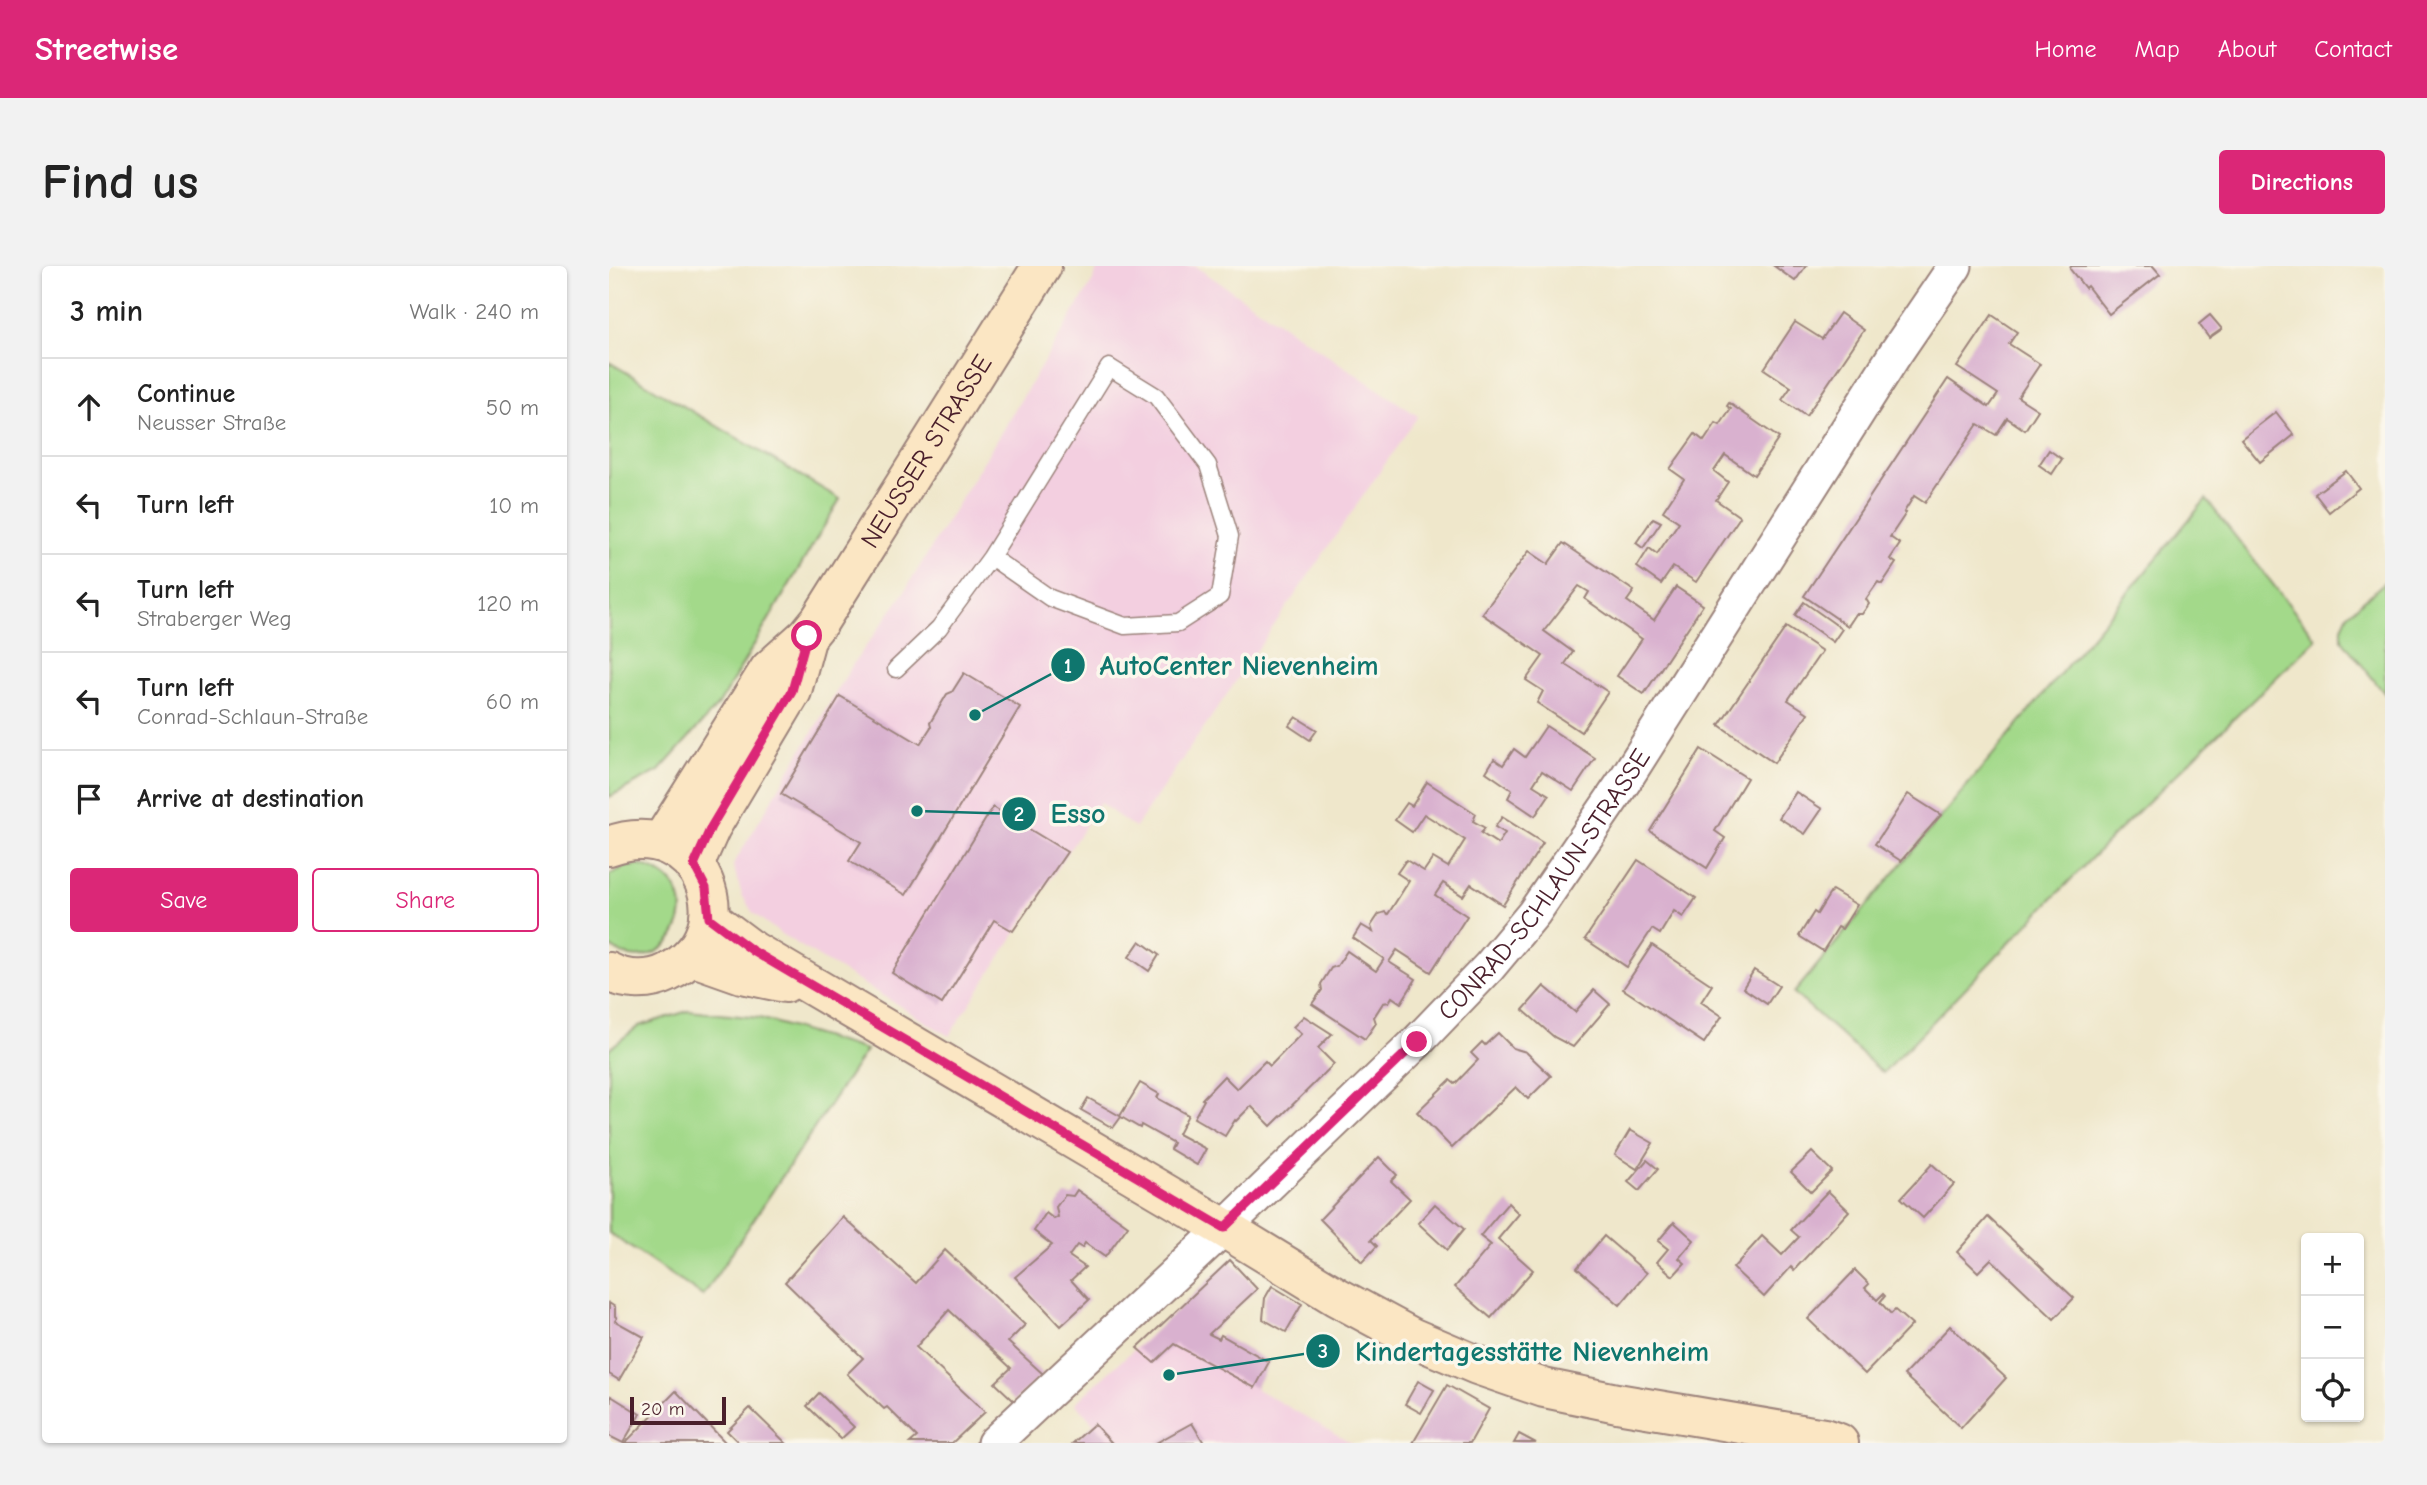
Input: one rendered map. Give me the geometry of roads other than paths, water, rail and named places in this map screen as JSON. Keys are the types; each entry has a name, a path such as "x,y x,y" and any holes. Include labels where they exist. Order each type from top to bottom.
{"street":[{"name":"NEUSSER STRASSE","path":"661,842 769,670 807,636 820,620 1042,266"},
{"name":"CONRAD-SCHLAUN-STRASSE","path":"994,1443 1224,1228 1417,1042 1489,967 1534,913 1625,780 1895,354 1955,266"},
{"name":"NEUSSER STRASSE","path":"694,865 711,827 792,691 807,636"},
{"path":"609,846 638,839 661,842 675,849 694,865 706,888 709,918 700,945 677,968 662,975 615,983"},
{"path":"709,918 753,951 1224,1228 1336,1297 1400,1332 1477,1365 1544,1388 1771,1428 1839,1443"},
{"path":"691,956 742,974 790,984 843,1003"}],"lane":[{"path":"896,669 939,628 991,557 1109,367 1156,396 1208,465 1230,536 1220,596 1178,623 1125,626 1050,598 991,557"}],"place":[{"name":"AutoCenter Nievenheim","path":"975,715"},
{"name":"Esso","path":"917,811"},
{"name":"Kindertagesstätte Nievenheim","path":"1169,1375"}]}
